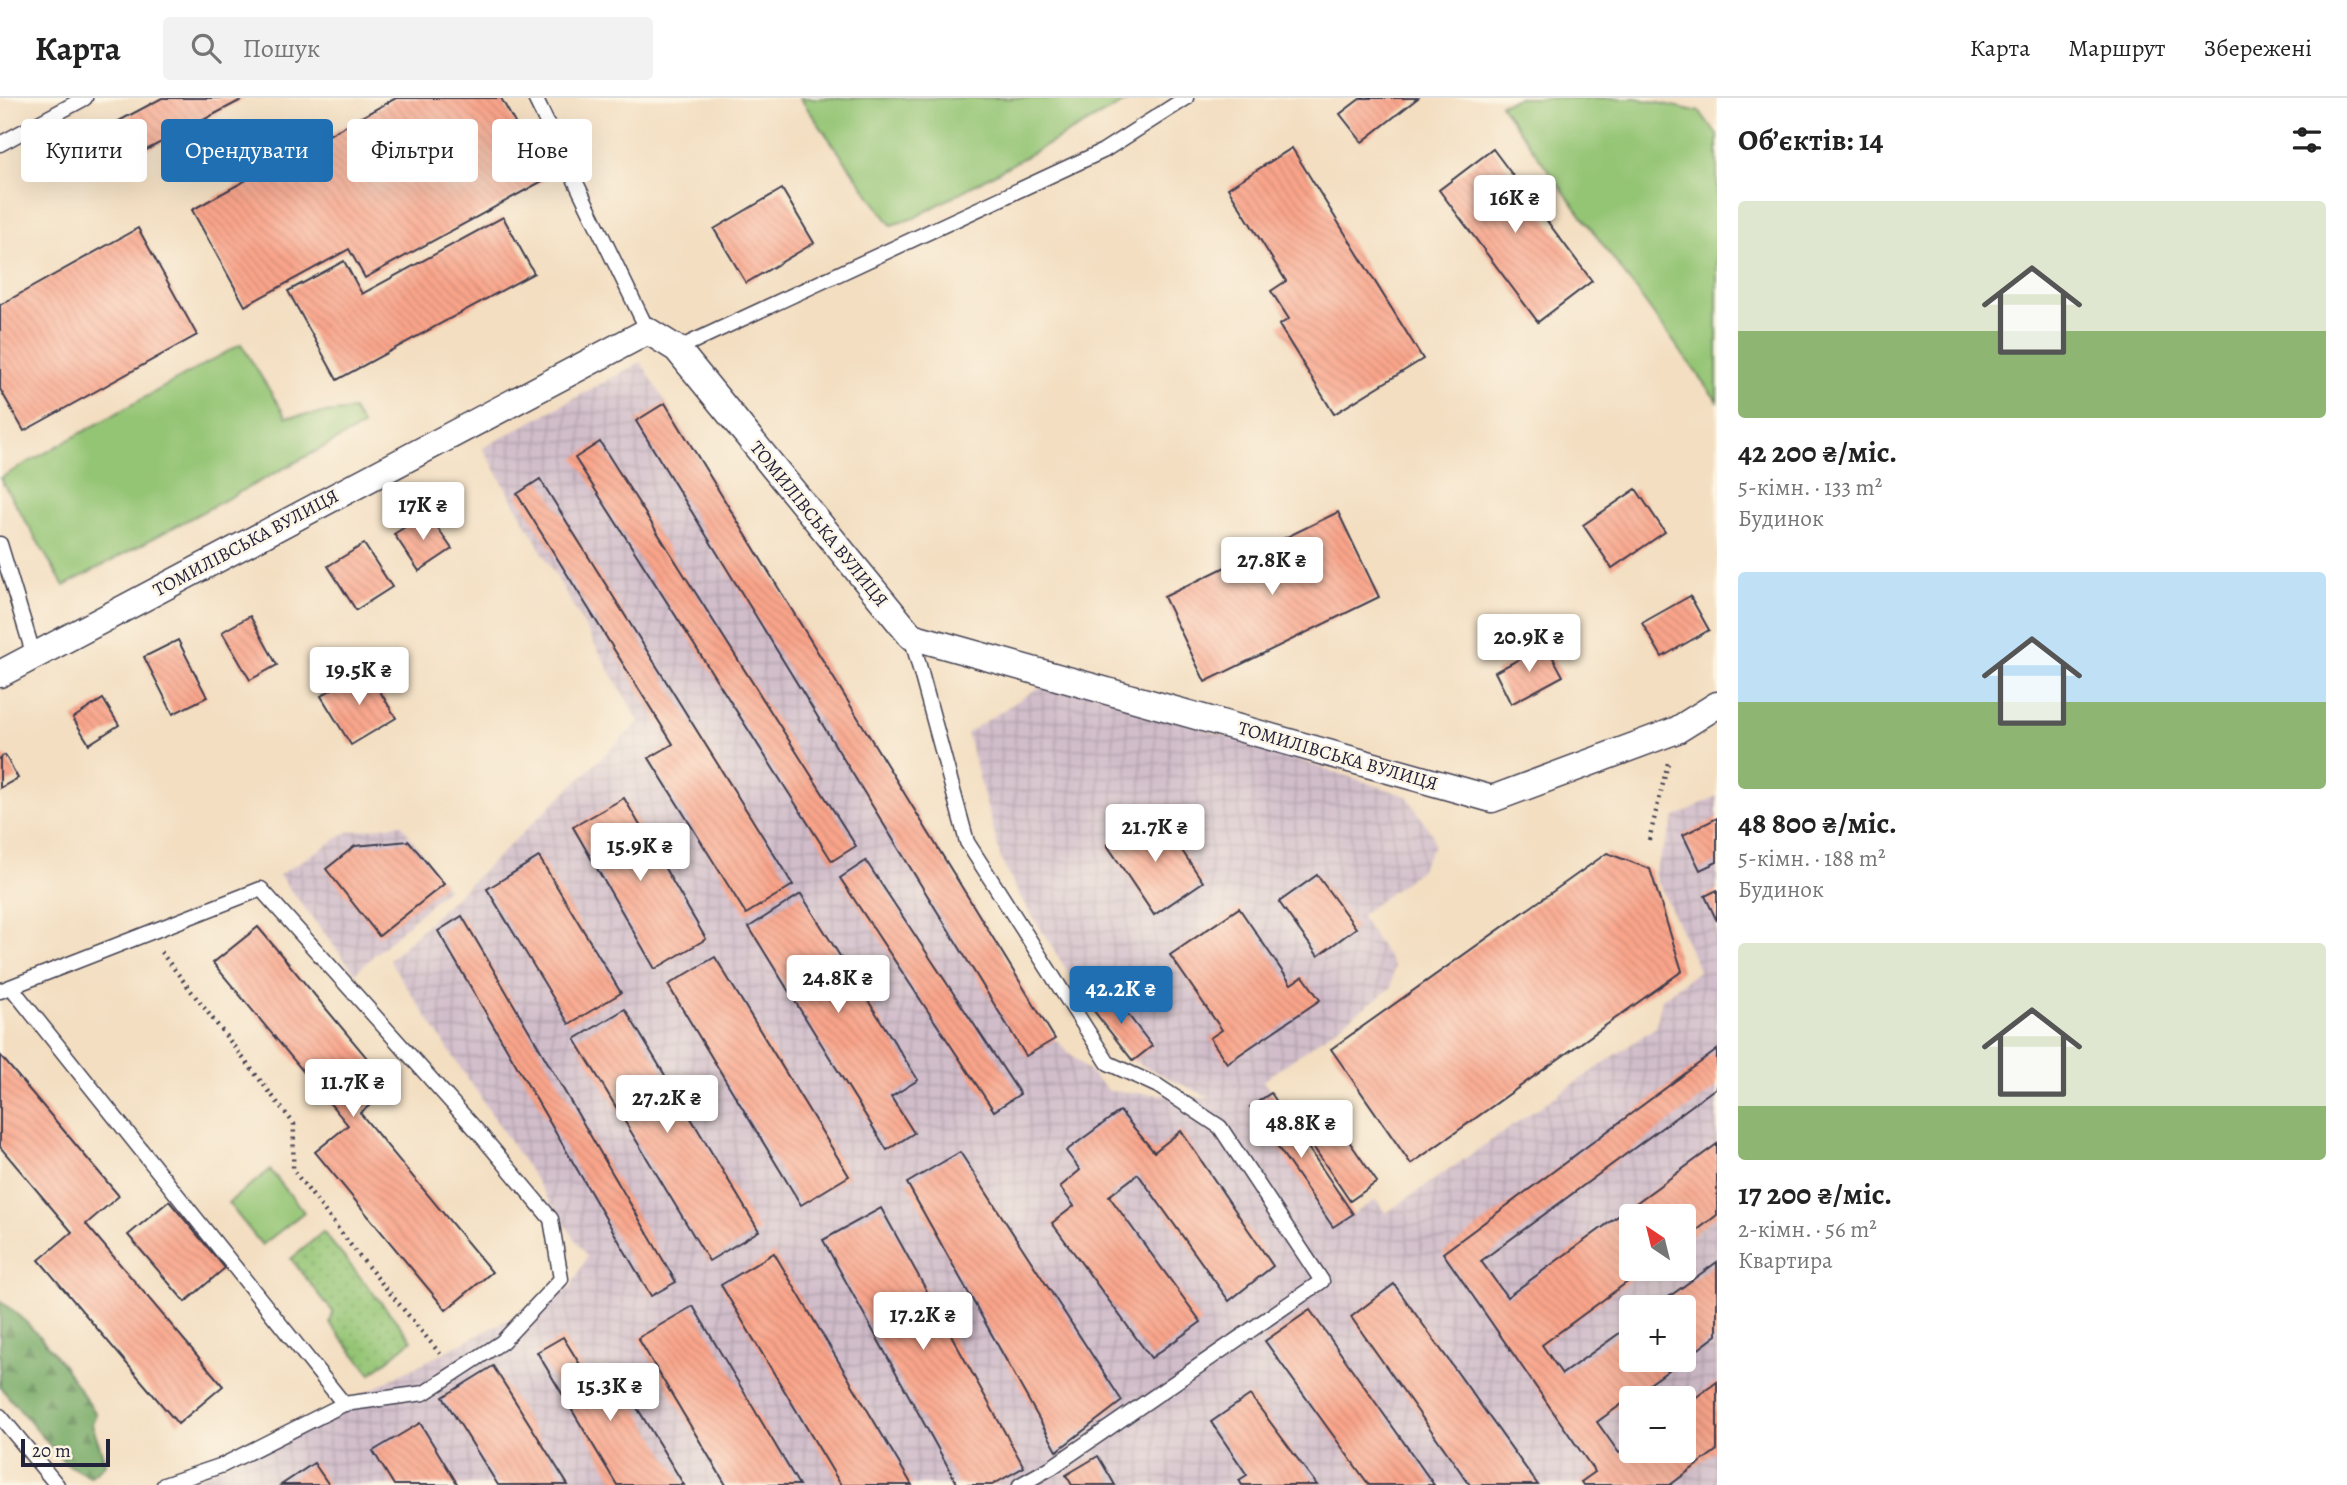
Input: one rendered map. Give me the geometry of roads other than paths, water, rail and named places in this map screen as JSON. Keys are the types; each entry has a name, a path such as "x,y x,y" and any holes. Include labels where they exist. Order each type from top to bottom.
{"street":[{"name":"ТОМИЛІВСЬКА ВУЛИЦЯ","path":"0,674 648,331 677,349 911,636 1492,799 1677,730 1717,705"}],"lane":[{"path":"0,144 85,98"},
{"path":"535,98 648,331"},
{"path":"677,349 1103,151 1186,98"},
{"path":"0,544 34,656"},
{"path":"911,636 967,842 1108,1063 1158,1086 1220,1127 1322,1281 1052,1467 1020,1485"},
{"path":"164,1485 223,1465 344,1404 424,1393 502,1342 561,1279 551,1219 480,1134 261,890 6,989 344,1404"},
{"path":"0,1416 57,1485"}]}
